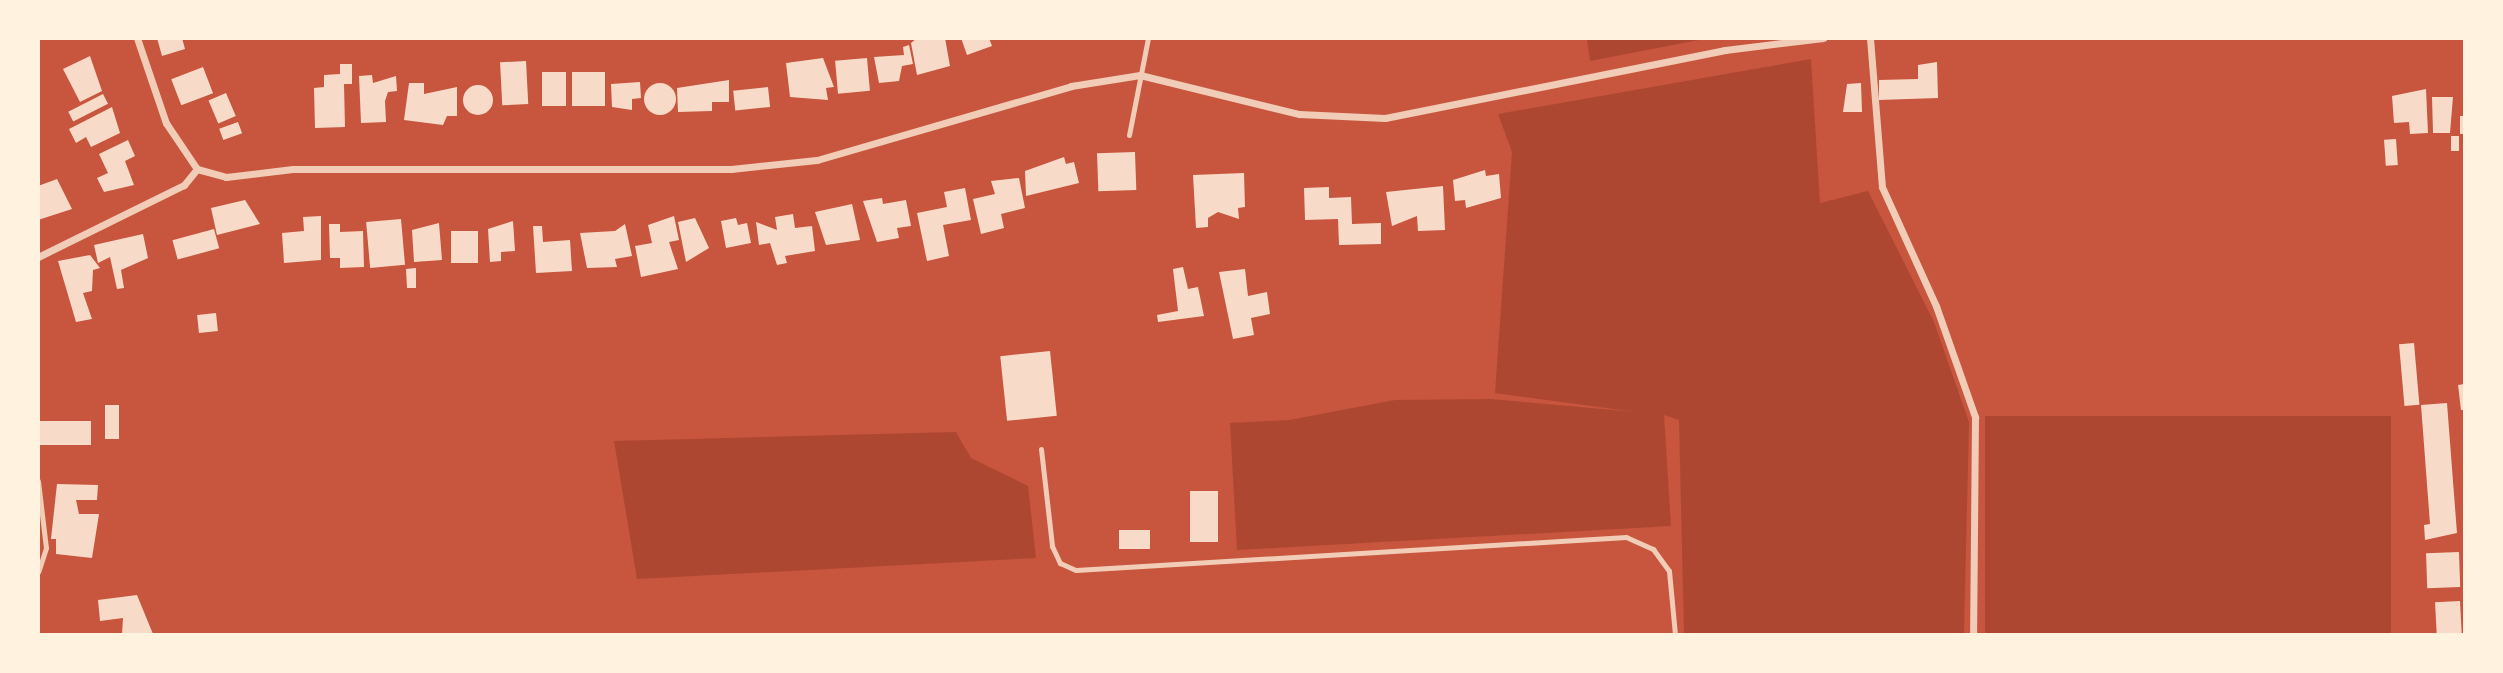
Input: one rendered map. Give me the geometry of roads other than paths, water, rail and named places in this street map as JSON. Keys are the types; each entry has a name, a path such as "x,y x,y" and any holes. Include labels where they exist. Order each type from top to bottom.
{"street":[{"path":"137,38 166,123 197,169 226,177 293,169 743,168 817,160 1071,86 1140,75 1299,114 1385,118 1725,50 1824,38"},
{"path":"1870,38 1882,187 1936,306 1975,416 1973,635"},
{"path":"38,257 184,185 197,169"}],"lane":[{"path":"1129,135 1147,38"},
{"path":"1041,449 1052,546 1060,563 1076,570 1626,537 1653,549 1669,571 1675,635"},
{"path":"38,481 46,548 38,572"}]}
